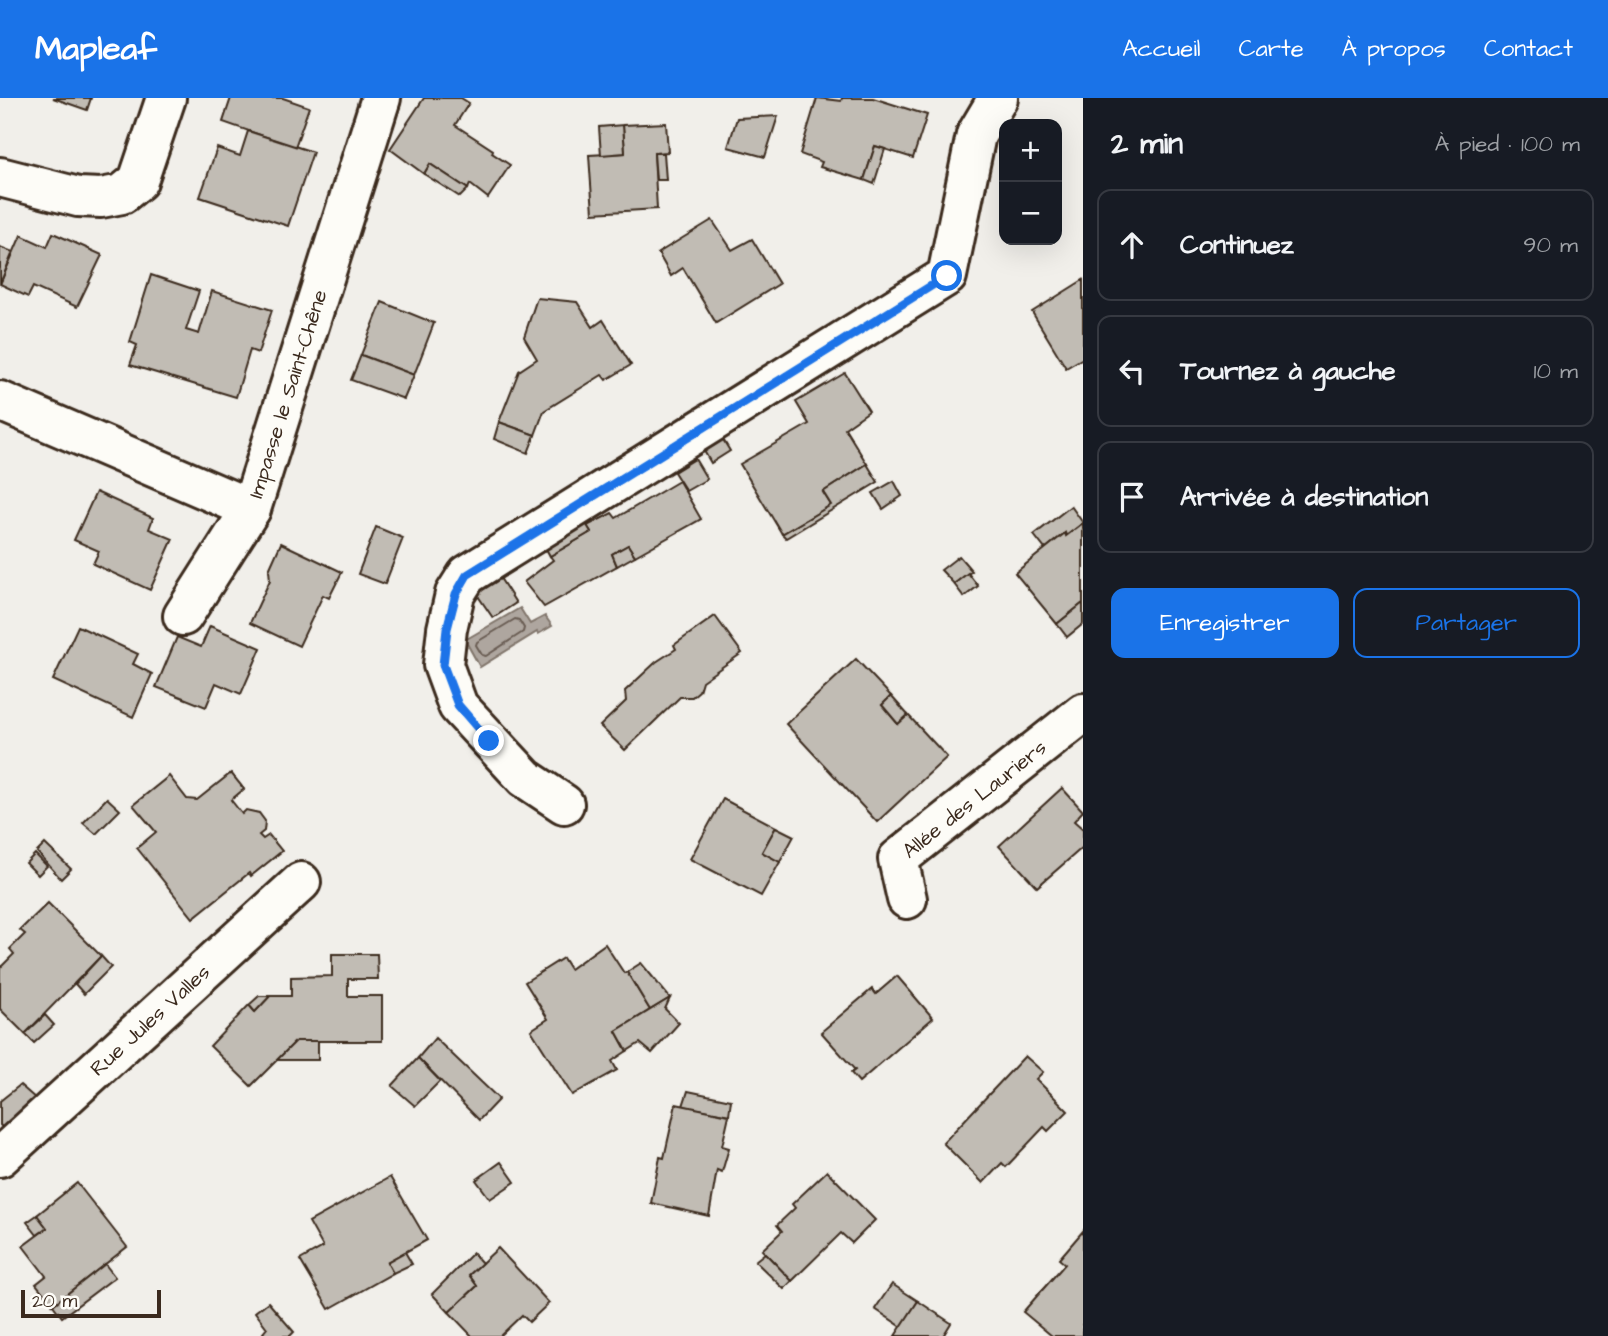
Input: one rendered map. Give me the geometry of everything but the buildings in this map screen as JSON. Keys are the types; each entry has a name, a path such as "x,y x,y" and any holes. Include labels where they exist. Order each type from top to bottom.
{"street":[{"path":"0,177 78,197 101,198 122,194 138,181 166,98"},
{"name":"Impasse le Saint-Chêne","path":"0,401 251,509 381,98"},
{"path":"564,804 525,778 458,705 443,665 447,629 456,594 467,575 947,276 976,135 998,98"},
{"path":"183,616 251,509"},
{"name":"Allée des Lauriers","path":"907,899 898,859 1083,713"},
{"name":"Rue Jules Valles","path":"0,1157 300,883"}],"water":[{"path":"520,608 530,624 545,616 552,626 538,634 537,632 480,667 465,640"}],"route":[{"path":"489,741 458,705 443,665 447,629 456,594 467,575 947,276"}]}
